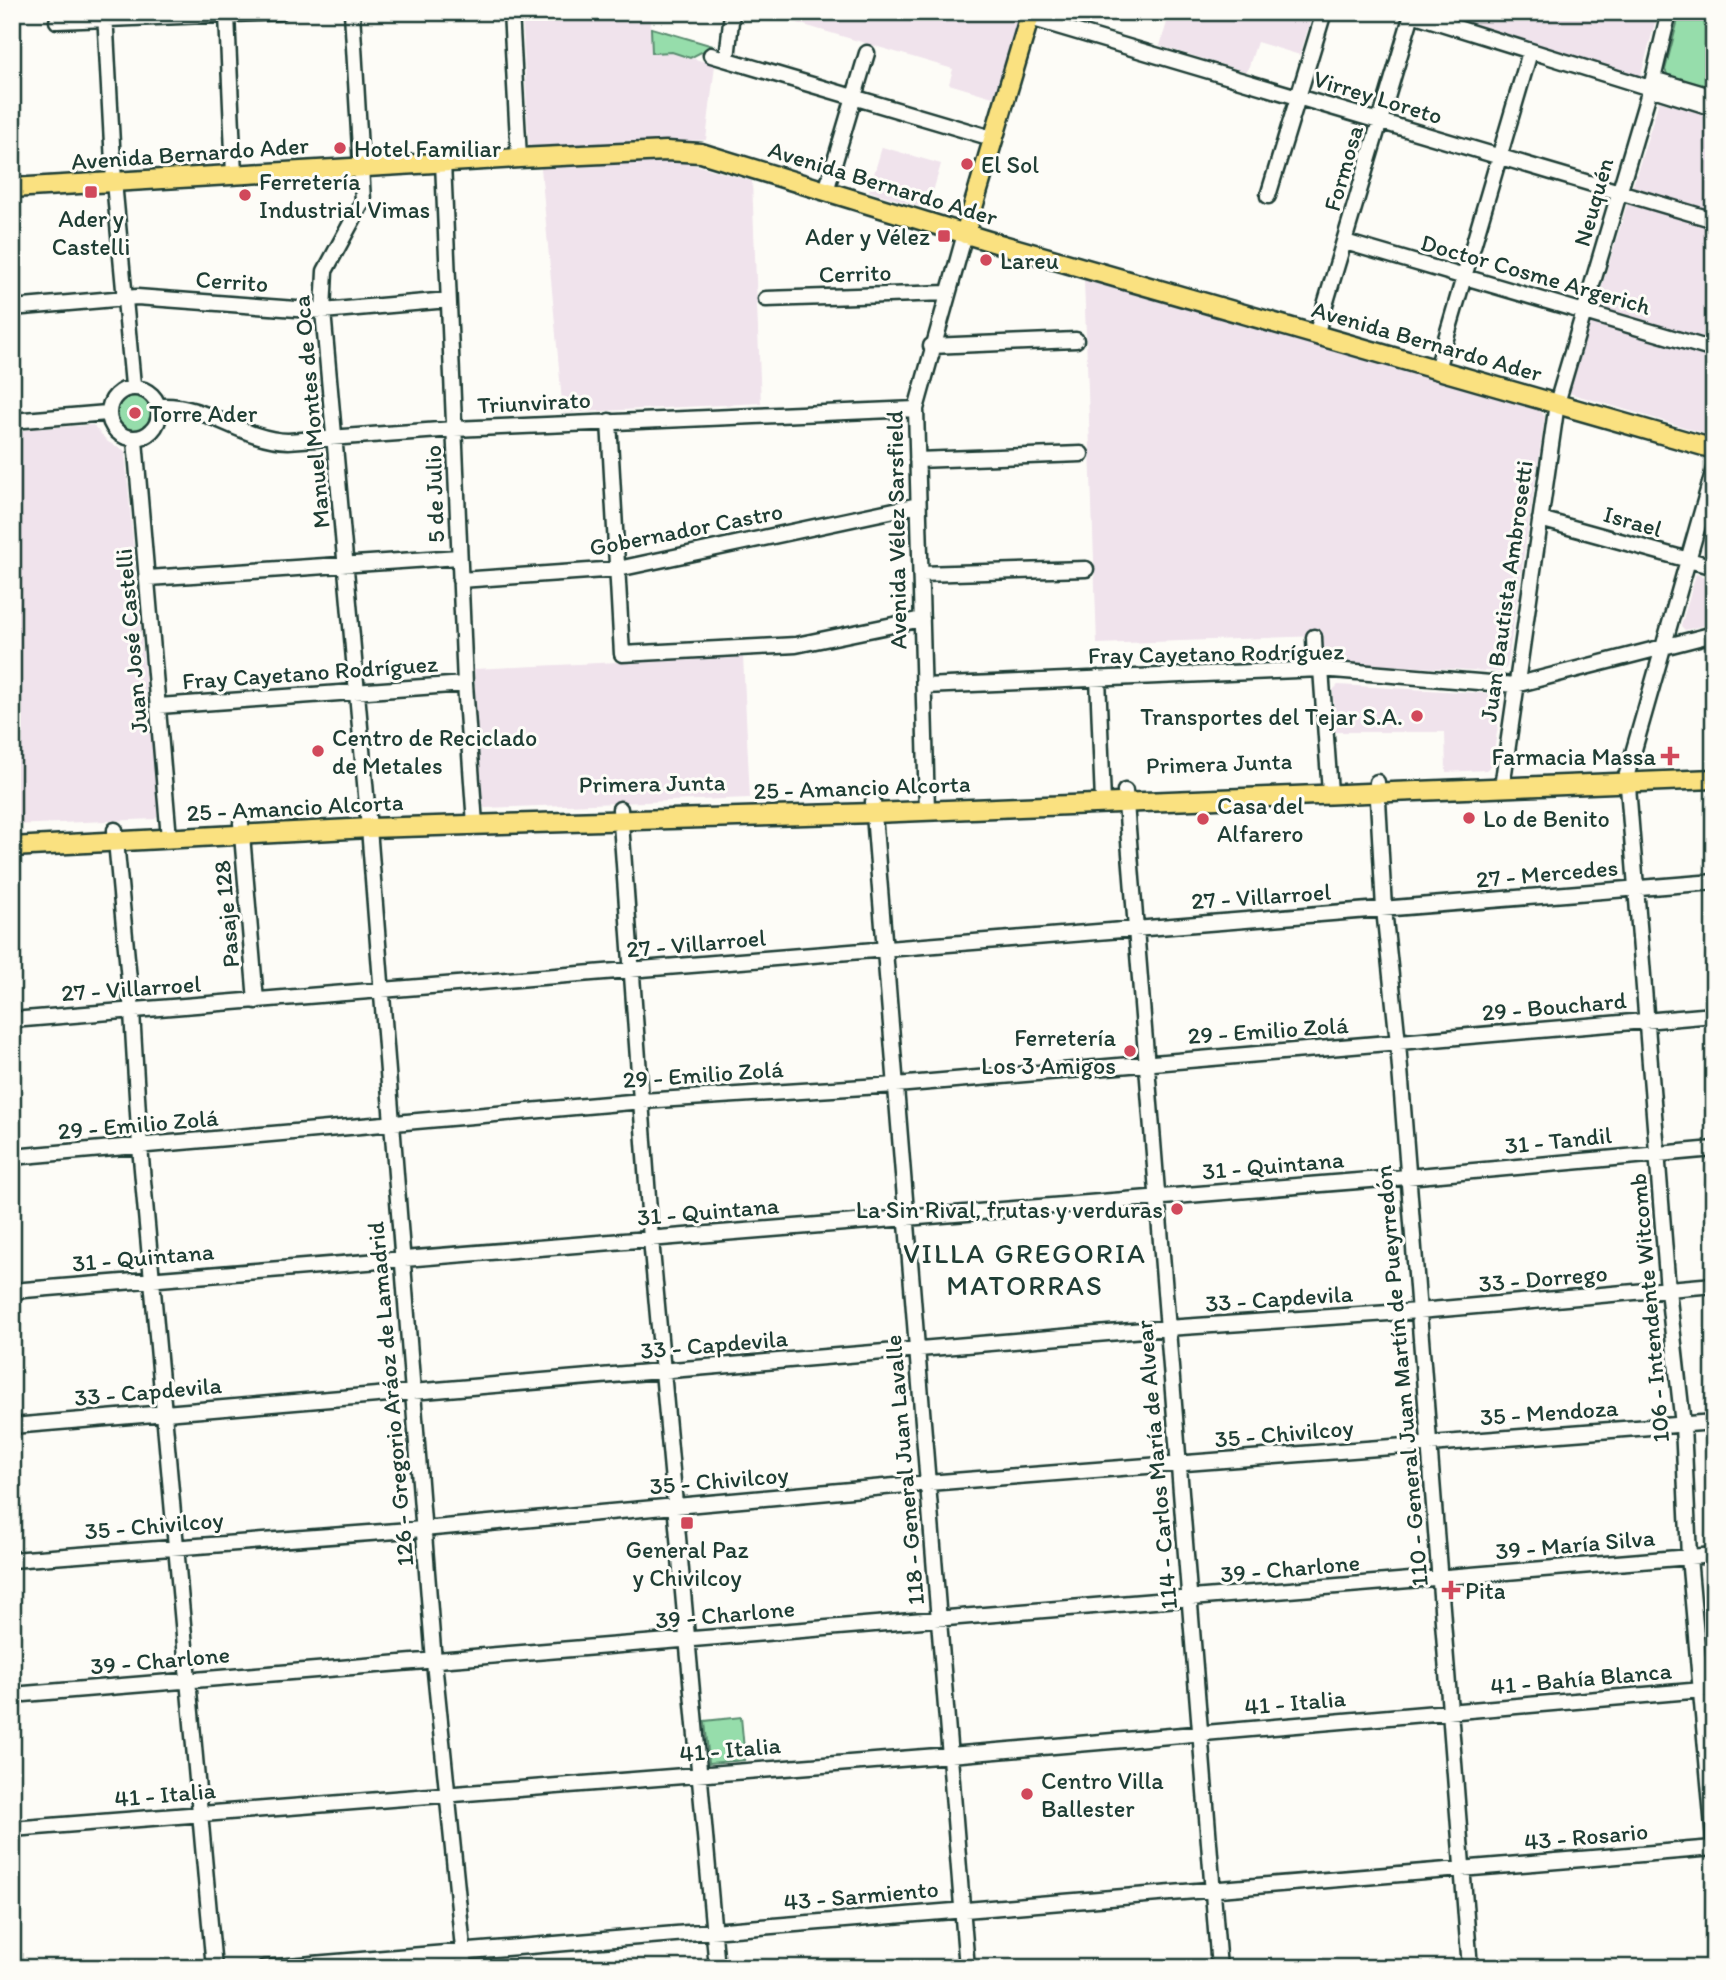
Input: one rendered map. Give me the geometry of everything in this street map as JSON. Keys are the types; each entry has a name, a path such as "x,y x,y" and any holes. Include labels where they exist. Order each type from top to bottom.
{"main road":[{"name":"Avenida Vélez Sarsfield","path":"965,234 1031,15"},
{"name":"Avenida Bernardo Ader","path":"12,188 519,158 666,151 701,153 965,234 1714,449"},
{"name":"Primera Junta","path":"12,836 116,836 368,822 927,805 1330,787 1628,778 1714,771"},
{"path":"1628,778 1714,779"},
{"path":"12,846 116,836"}],"street":[{"path":"57,21 106,15 281,12"},
{"name":"Manuel Montes de Oca","path":"352,12 363,201 325,271 323,311 368,822"},
{"path":"511,12 519,158"},
{"path":"727,59 732,12"},
{"path":"1268,196 1324,12"},
{"name":"Neuquén","path":"1557,403 1652,84 1669,12"},
{"name":"Formosa","path":"1316,335 1412,14 1530,52"},
{"path":"106,15 114,183 133,385"},
{"path":"227,15 234,175"},
{"name":"Virrey Loreto","path":"1031,15 1381,122 1714,219"},
{"path":"1437,369 1530,52 1652,84 1714,97"},
{"path":"827,191 867,53"},
{"path":"711,55 995,139"},
{"path":"1652,84 1714,108"},
{"name":"5 de Julio","path":"443,162 460,580 474,818"},
{"name":"Avenida Vélez Sarsfield","path":"927,805 916,409 931,346 965,234"},
{"name":"Doctor Cosme Argerich","path":"1345,242 1714,350"},
{"name":"Cerrito","path":"766,299 947,293"},
{"name":"Cerrito","path":"12,308 137,297 323,311 448,300"},
{"path":"931,346 1076,340"},
{"path":"107,413 117,430 135,440 155,425 160,418 161,406 148,393 133,385"},
{"path":"107,413 118,394 133,385"},
{"name":"Juan Bautista Ambrosetti","path":"1503,782 1557,403"},
{"name":"Triunvirato","path":"161,406 180,405 275,441 609,421 916,409"},
{"path":"12,421 107,413"},
{"path":"609,421 622,654 796,645 922,619"},
{"name":"Juan José Castelli","path":"135,440 169,833"},
{"path":"917,460 1081,454"},
{"name":"106 - Intendente Witcomb","path":"1714,469 1686,559 1628,778 1668,1290 1683,1425 1689,1557 1708,1690 1714,1839"},
{"name":"Gobernador Castro","path":"460,580 618,569 918,505"},
{"name":"Israel","path":"1540,519 1714,567"},
{"path":"148,578 459,557"},
{"path":"921,574 1086,569"},
{"name":"Fray Cayetano Rodríguez","path":"923,686 1321,669 1515,685 1714,634"},
{"path":"1314,637 1315,661 1321,669 1330,787"},
{"path":"1098,678 1103,797"},
{"name":"Fray Cayetano Rodríguez","path":"159,706 465,684"},
{"name":"110 - General Juan Martín de Pueyrredón","path":"1376,786 1471,1968"},
{"name":"114 - Carlos María de Alvear","path":"1125,796 1155,1198 1219,1968"},
{"name":"118 - General Juan Lavalle","path":"873,807 967,1968"},
{"path":"621,814 651,1239 717,1968"},
{"name":"126 - Gregorio Aráoz de Lamadrid","path":"368,822 434,1662 465,1968"},
{"name":"Pasaje 128","path":"242,829 256,1001"},
{"path":"116,836 186,1679 214,1968"},
{"name":"27 - Mercedes","path":"1384,909 1714,882"},
{"name":"27 - Villarroel","path":"12,1020 1384,909"},
{"name":"29 - Bouchard","path":"1398,1043 1714,1015"},
{"name":"29 - Emilio Zolá","path":"12,1157 642,1101 895,1085 1146,1061 1398,1043"},
{"name":"31 - Tandil","path":"1407,1177 1714,1149"},
{"name":"31 - Quintana","path":"12,1291 1407,1177"},
{"name":"33 - Dorrego","path":"1419,1311 1714,1285"},
{"name":"33 - Capdevila","path":"12,1426 414,1394 1167,1328 1419,1311"},
{"name":"35 - Mendoza","path":"1430,1444 1714,1422"},
{"name":"35 - Chivilcoy","path":"12,1559 423,1529 928,1483 1430,1444"},
{"name":"39 - María Silva","path":"1441,1578 1714,1555"},
{"name":"39 - Charlone","path":"12,1695 1441,1578"},
{"name":"41 - Bahía Blanca","path":"1451,1712 1708,1690"},
{"name":"41 - Italia","path":"12,1829 950,1755 1451,1712"},
{"name":"43 - Rosario","path":"1463,1869 1714,1848"},
{"name":"43 - Sarmiento","path":"264,1968 1463,1869"}],"shaded area":[{"path":"522,12 650,12 652,53 672,52 715,65 706,140 533,149 529,146"},
{"path":"760,12 1021,12 996,98 949,84 953,69"},
{"path":"1170,12 1313,12 1300,55 1257,42 1247,72 1160,46"},
{"path":"1423,12 1658,12 1641,75 1635,78"},
{"path":"1659,101 1714,117 1714,436 1569,393"},
{"path":"882,147 941,164 928,209 869,191"},
{"path":"682,161 752,181 761,403 563,413 541,168"},
{"path":"1084,280 1541,411 1545,417 1507,667 1501,672 1321,661 1320,636 1097,644"},
{"path":"93,425 108,442 125,451 147,701 140,702 142,718 151,733 159,814 155,819 12,825 12,437 28,429"},
{"path":"1696,574 1714,580 1714,623 1685,630 1681,626"},
{"path":"743,656 750,798 485,808 480,804 474,669"},
{"name":"Transportes del Tejar S.A.","path":"1338,685 1498,694 1502,700 1492,765 1486,770 1446,772 1445,732 1335,732 1333,690"}],"green space":[{"path":"1680,12 1714,12 1714,90 1668,76 1665,70"},
{"path":"651,28 713,46 690,58 672,52 652,53"},
{"path":"135,393 143,394 149,399 154,405 154,421 149,427 143,432 135,433 127,432 121,427 116,421 115,413 116,405 121,399 127,394"},
{"path":"741,1717 745,1760 709,1763 705,1721"}],"place":[{"name":"Hotel Familiar","path":"340,148"},
{"name":"El Sol","path":"967,164"},
{"name":"Ader y Castelli","path":"91,192"},
{"name":"Ferretería Industrial Vimas","path":"245,195"},
{"name":"Ader y Vélez","path":"944,236"},
{"name":"Lareu","path":"986,260"},
{"name":"Torre Ader","path":"135,413"},
{"name":"Transportes del Tejar S.A.","path":"1417,716"},
{"name":"Centro de Reciclado de Metales","path":"318,751"},
{"name":"Farmacia Massa","path":"1670,756"},
{"name":"Lo de Benito","path":"1469,818"},
{"name":"Casa del Alfarero","path":"1203,819"},
{"name":"Ferretería Los 3 Amigos","path":"1130,1051"},
{"name":"La Sin Rival, frutas y verduras","path":"1177,1209"},
{"name":"General Paz y Chivilcoy","path":"687,1523"},
{"name":"Pita","path":"1451,1590"},
{"name":"Centro Villa Ballester","path":"1027,1794"}],"district":[{"name":"VILLA GREGORIA MATORRAS","path":"1025,1269"}]}
